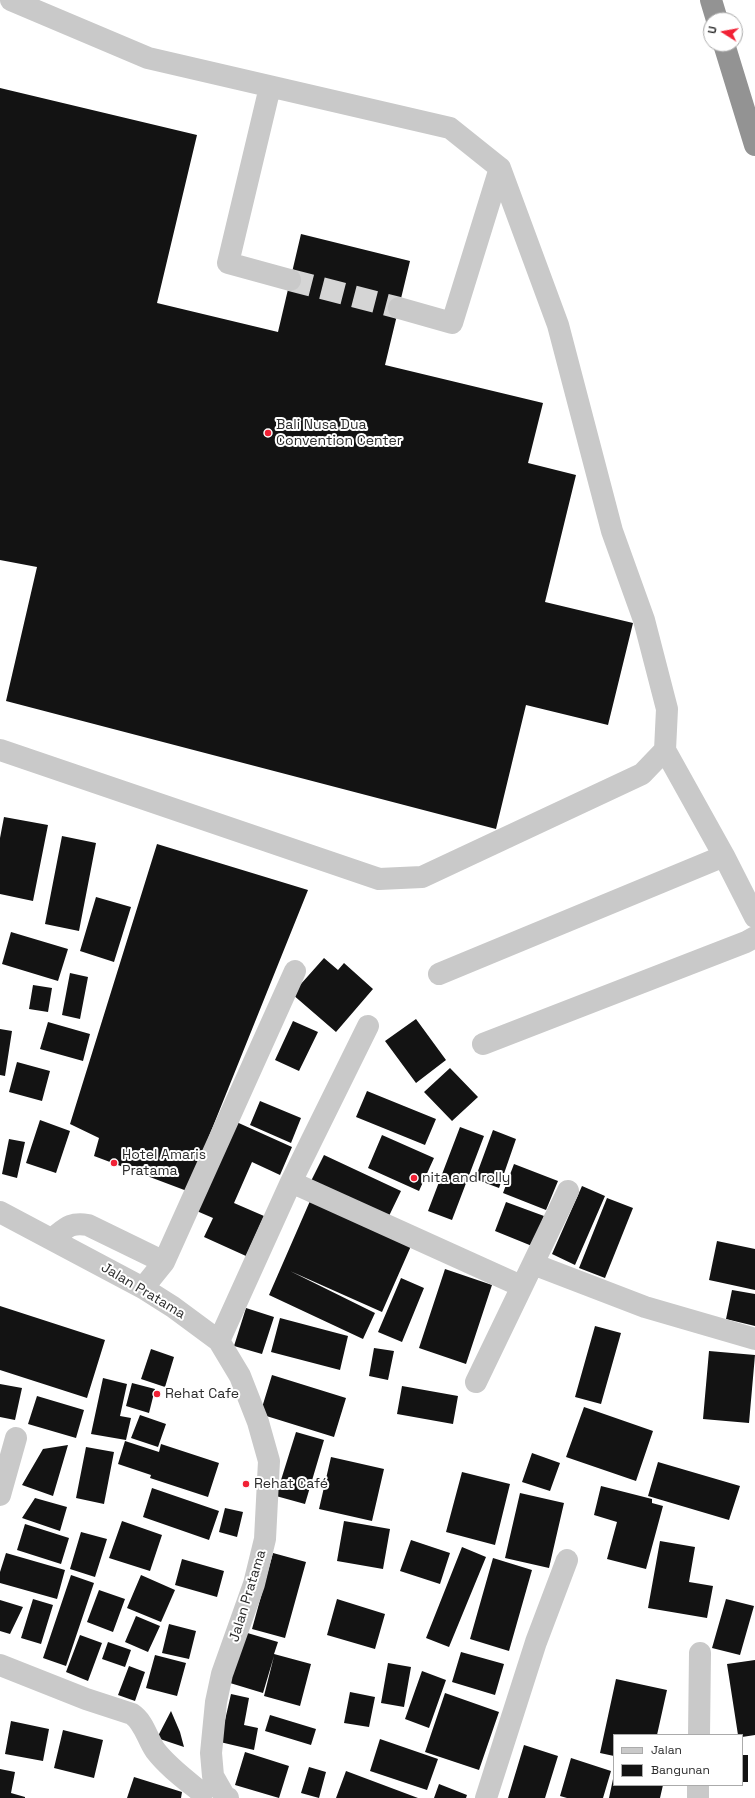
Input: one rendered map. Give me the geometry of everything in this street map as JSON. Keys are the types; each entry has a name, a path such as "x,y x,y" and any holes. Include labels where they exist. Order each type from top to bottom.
{"highway":[{"path":"711,0 715,12"},
{"path":"726,52 755,145"}],"street":[{"path":"11,0 148,58 450,128 500,168 558,325 612,531 644,620 667,709 665,750 724,856 755,917"},
{"path":"270,87 228,263 290,280"},
{"path":"399,308 452,323 500,168"},
{"path":"0,750 379,880 422,877 642,774 665,750"},
{"path":"439,974 724,856"},
{"path":"483,1044 746,942 755,937"},
{"path":"143,1288 164,1262 295,971"},
{"path":"220,1341 291,1182 368,1026"},
{"path":"291,1182 521,1286"},
{"path":"476,1382 568,1191"},
{"name":"Jalan Pratama","path":"0,1212 143,1288 173,1307 220,1341 242,1383 258,1422 269,1461 265,1539 254,1584 222,1674 216,1702 211,1753 205,1789 228,1798"},
{"path":"52,1239 70,1225 77,1223 88,1225 164,1262"},
{"path":"533,1264 645,1307 755,1339"},
{"path":"0,1494 16,1438"},
{"path":"486,1798 536,1642 567,1560"},
{"path":"699,1734 700,1653"},
{"path":"0,1666 137,1717 156,1751 175,1772 205,1789"},
{"path":"698,1786 698,1798"}],"building":[{"name":"Bali Nusa Dua Convention Center","path":"0,88 197,135 157,303 278,332 301,234 410,261 385,365 543,403 528,463 576,475 545,602 633,623 608,725 526,705 496,829 6,701 37,567 0,560"},
{"path":"4,817 48,825 33,901 0,894 0,838"},
{"path":"62,836 96,843 79,931 45,924"},
{"path":"157,844 308,890 187,1191 94,1156 99,1138 70,1124"},
{"path":"96,897 131,907 114,962 80,951"},
{"path":"11,932 68,949 58,981 2,964"},
{"path":"324,958 338,970 344,963 373,989 336,1032 292,994"},
{"path":"70,973 88,977 80,1019 62,1015"},
{"path":"33,985 52,988 48,1012 29,1009"},
{"path":"416,1019 446,1060 416,1083 385,1041"},
{"path":"293,1021 318,1032 299,1071 275,1060"},
{"path":"48,1022 90,1034 83,1061 40,1049"},
{"path":"0,1029 12,1031 5,1076 0,1075"},
{"path":"17,1062 50,1071 42,1101 9,1092"},
{"path":"450,1068 478,1097 452,1121 424,1092"},
{"path":"367,1091 436,1119 425,1145 356,1117"},
{"path":"260,1101 301,1118 291,1143 250,1125"},
{"path":"40,1120 70,1131 56,1173 26,1163"},
{"path":"232,1120 292,1147 280,1175 252,1162 234,1203 264,1216 246,1256 204,1237 213,1218 192,1209"},
{"path":"460,1127 484,1136 452,1220 428,1211"},
{"path":"493,1130 516,1139 499,1188 475,1179"},
{"path":"382,1135 434,1158 419,1191 368,1168"},
{"path":"9,1139 25,1142 17,1178 2,1174"},
{"path":"324,1155 401,1191 388,1218 311,1181"},
{"path":"514,1164 558,1181 546,1210 503,1193"},
{"path":"582,1186 605,1196 575,1265 552,1254"},
{"path":"607,1198 633,1208 605,1278 579,1268"},
{"path":"310,1201 411,1246 382,1312 290,1271 375,1313 363,1339 269,1295"},
{"path":"506,1202 544,1216 532,1246 495,1231"},
{"path":"717,1241 755,1249 755,1290 709,1280"},
{"path":"445,1269 492,1285 466,1364 419,1348"},
{"path":"401,1278 424,1288 402,1342 378,1332"},
{"path":"732,1290 755,1294 755,1326 726,1319"},
{"path":"0,1306 105,1340 87,1398 0,1370"},
{"path":"246,1308 274,1317 262,1354 234,1346"},
{"path":"280,1318 348,1336 340,1370 271,1352"},
{"path":"595,1326 621,1333 601,1404 575,1397"},
{"path":"374,1348 394,1351 388,1380 369,1376"},
{"path":"151,1349 174,1357 165,1387 141,1379"},
{"path":"709,1351 755,1355 749,1423 703,1419"},
{"path":"272,1375 346,1398 334,1437 260,1414"},
{"path":"103,1378 127,1384 120,1416 131,1418 126,1440 91,1434"},
{"path":"132,1383 155,1389 149,1413 126,1406"},
{"path":"0,1384 22,1388 15,1420 0,1417"},
{"path":"402,1386 458,1396 453,1424 397,1414"},
{"path":"37,1396 84,1410 76,1438 28,1424"},
{"path":"584,1407 653,1431 636,1481 566,1457"},
{"path":"140,1415 166,1424 158,1447 131,1438"},
{"path":"296,1432 324,1440 305,1504 276,1496"},
{"path":"125,1441 159,1452 161,1444 219,1463 208,1497 150,1478 151,1475 118,1464"},
{"path":"68,1445 53,1496 22,1485 43,1449"},
{"path":"86,1447 114,1452 104,1504 76,1498"},
{"path":"532,1453 560,1463 550,1491 522,1482"},
{"path":"331,1457 384,1469 372,1521 319,1509"},
{"path":"658,1462 740,1486 729,1520 648,1496"},
{"path":"462,1472 510,1484 495,1545 446,1532"},
{"path":"601,1486 652,1499 652,1503 663,1506 646,1569 607,1559 617,1522 594,1515"},
{"path":"152,1488 219,1511 209,1540 143,1517"},
{"path":"520,1493 564,1503 549,1568 505,1558"},
{"path":"35,1498 67,1507 60,1531 22,1518"},
{"path":"225,1508 243,1512 237,1537 219,1532"},
{"path":"122,1521 162,1535 150,1571 109,1558"},
{"path":"344,1521 390,1529 383,1569 337,1561"},
{"path":"25,1524 69,1538 61,1564 17,1550"},
{"path":"81,1532 107,1539 95,1577 70,1569"},
{"path":"411,1540 450,1553 440,1584 400,1571"},
{"path":"660,1541 695,1547 689,1582 713,1586 707,1618 648,1608"},
{"path":"462,1547 486,1557 449,1647 426,1638"},
{"path":"6,1553 65,1570 57,1599 0,1583 0,1572"},
{"path":"273,1553 306,1562 285,1638 252,1629"},
{"path":"493,1558 532,1570 509,1651 470,1639"},
{"path":"182,1559 224,1571 217,1597 175,1585"},
{"path":"71,1575 94,1583 66,1666 43,1658"},
{"path":"141,1575 175,1590 161,1622 127,1608"},
{"path":"99,1590 125,1599 113,1632 87,1622"},
{"path":"33,1599 53,1605 41,1644 21,1638"},
{"path":"337,1599 385,1614 375,1649 327,1635"},
{"path":"726,1599 754,1606 740,1655 712,1648"},
{"path":"0,1600 23,1607 10,1634 0,1631"},
{"path":"136,1616 160,1626 148,1652 125,1642"},
{"path":"169,1624 196,1631 189,1659 162,1653"},
{"path":"244,1632 278,1642 274,1654 311,1664 300,1706 264,1696 274,1656 263,1693 230,1683"},
{"path":"80,1635 102,1643 88,1681 66,1672"},
{"path":"108,1642 131,1650 125,1667 102,1659"},
{"path":"461,1652 504,1664 495,1695 452,1682"},
{"path":"155,1655 186,1663 177,1696 146,1688"},
{"path":"755,1660 755,1735 743,1737 743,1734 738,1734 727,1664"},
{"path":"388,1663 411,1667 404,1707 381,1703"},
{"path":"129,1666 145,1672 135,1701 118,1695"},
{"path":"422,1671 446,1680 429,1728 405,1719"},
{"path":"616,1679 667,1690 657,1734 613,1734 613,1756 600,1753"},
{"path":"350,1692 375,1697 369,1727 344,1723"},
{"path":"445,1693 499,1712 479,1770 425,1752"},
{"path":"231,1694 249,1698 244,1725 258,1728 254,1750 220,1742"},
{"path":"171,1711 180,1732 184,1747 157,1738"},
{"path":"270,1715 316,1729 311,1745 265,1731"},
{"path":"11,1721 49,1729 43,1761 5,1754"},
{"path":"63,1730 103,1740 94,1778 54,1768"},
{"path":"380,1739 438,1759 427,1790 370,1771"},
{"path":"524,1745 558,1756 545,1798 508,1798"},
{"path":"245,1752 289,1766 279,1798 235,1785"},
{"path":"743,1755 748,1755 748,1782 743,1782"},
{"path":"571,1758 611,1771 603,1798 567,1798 560,1796"},
{"path":"309,1767 326,1772 319,1798 301,1793"},
{"path":"0,1769 15,1772 11,1793 25,1798 0,1798"},
{"path":"346,1771 418,1798 336,1798"},
{"path":"134,1777 182,1792 181,1798 127,1798"},
{"path":"613,1779 613,1786 663,1786 660,1798 609,1798"},
{"path":"439,1784 467,1795 466,1798 434,1798"}],"tunnel":[{"path":"290,280 399,308"}],"place":[{"name":"Bali Nusa Dua Convention Center","path":"268,433"},
{"name":"Hotel Amaris Pratama","path":"114,1163"},
{"name":"nita and rolly","path":"414,1178"},
{"name":"Rehat Cafe","path":"157,1394"},
{"name":"Rehat Café","path":"246,1484"}]}
